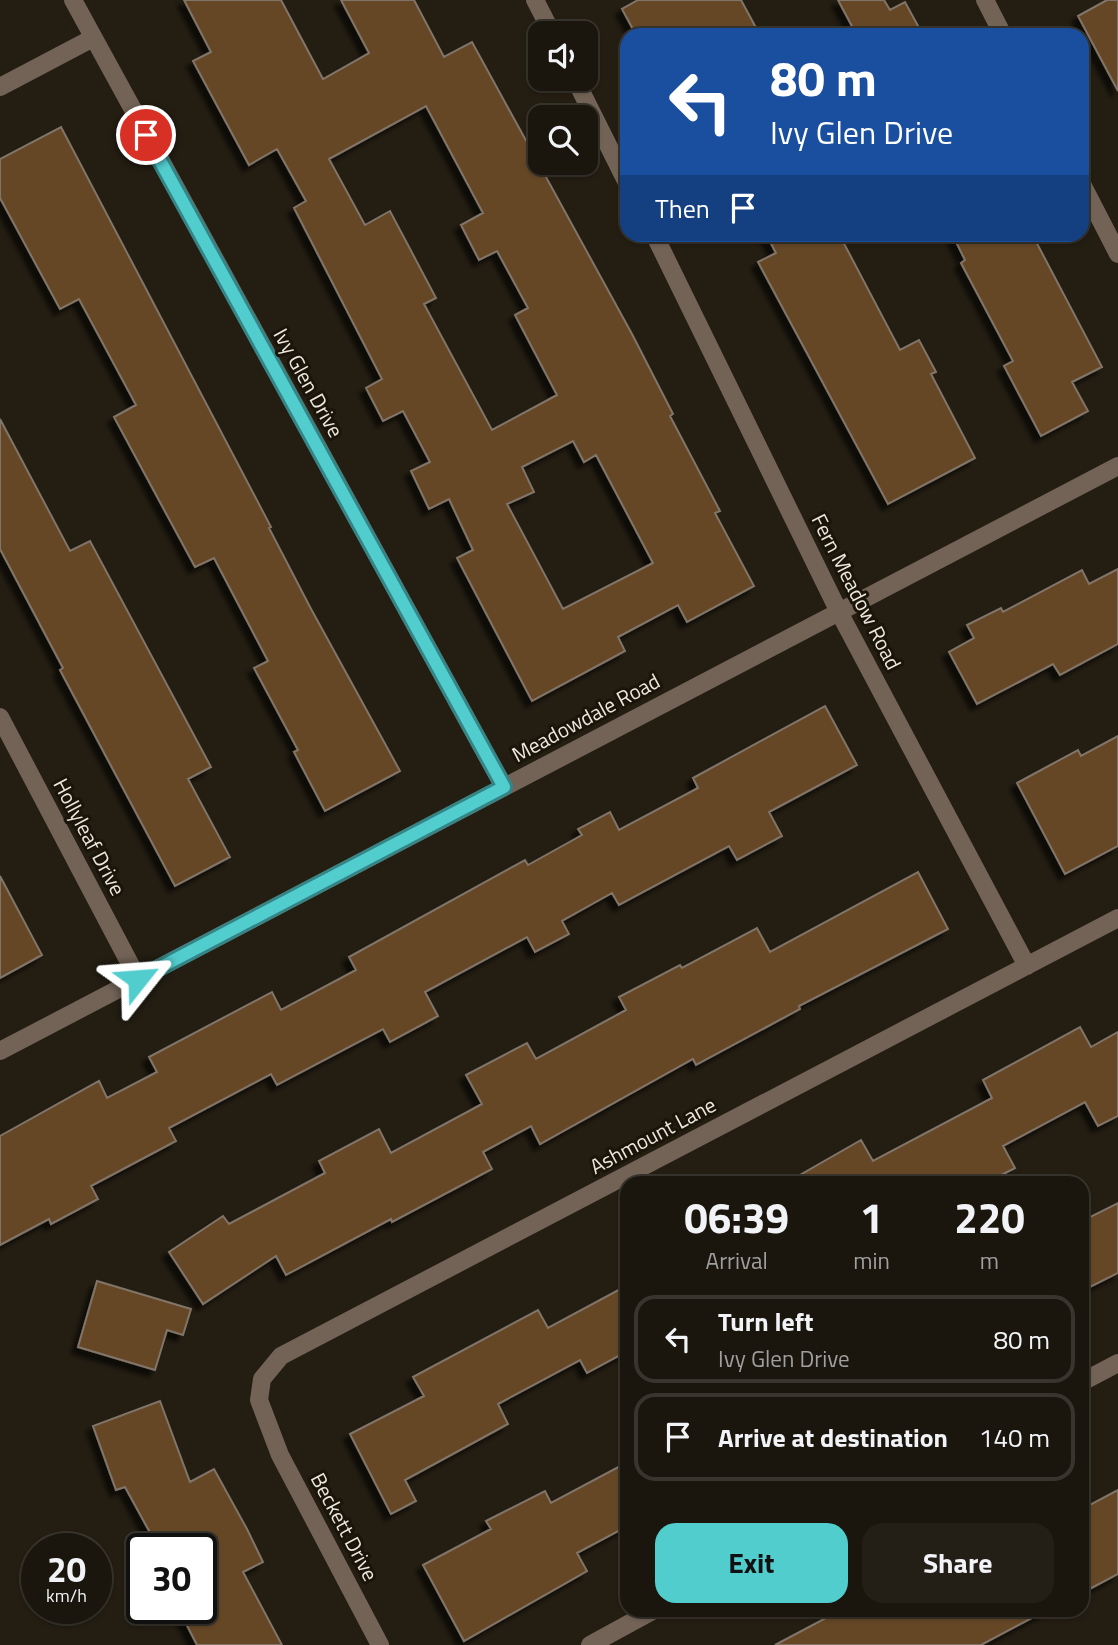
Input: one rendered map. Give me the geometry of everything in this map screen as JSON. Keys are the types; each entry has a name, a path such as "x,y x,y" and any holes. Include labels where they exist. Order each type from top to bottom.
{"street":[{"name":"Ivy Glen Drive","path":"74,0 504,787"},
{"path":"535,0 546,21"},
{"path":"985,0 999,28"},
{"path":"0,87 93,38"},
{"path":"581,91 620,169"},
{"path":"1089,198 1118,254"},
{"name":"Fern Meadow Road","path":"658,242 839,612 1027,965"},
{"name":"Meadowdale Road","path":"0,1051 1118,466"},
{"name":"Hollyleaf Drive","path":"0,717 138,979"},
{"name":"Ashmount Lane","path":"624,1176 1118,918"},
{"name":"Ashmount Lane","path":"272,1428 260,1400 262,1379 281,1356 620,1178"},
{"path":"1089,1378 1118,1363"},
{"name":"Beckett Drive","path":"272,1428 280,1455 380,1645"},
{"path":"590,1645 641,1617"}],"building":[{"path":"184,0 281,0 323,79 369,53 341,0 414,0 444,57 472,42 528,144 528,175 545,175 673,414 670,416 720,511 715,513 754,586 687,622 678,605 618,637 625,651 532,701 457,558 473,550 449,499 429,509 411,471 430,462 403,411 383,421 366,388 382,379 294,208 306,201 277,149 249,165 193,61 211,52","holes":["426,106 483,213 461,225 479,260 497,251 528,308 515,315 557,395 492,430 424,304 436,298 390,211 365,225 329,159","573,441 584,462 596,455 653,563 563,609 507,504 534,492 522,467"]},
{"path":"638,0 741,0 756,28 632,28 622,9"},
{"path":"838,0 884,0 890,10 905,2 919,28 853,28"},
{"path":"1107,0 1118,0 1118,91 1089,37 1089,28 1084,28 1078,16"},
{"path":"61,127 271,527 269,528 310,607 400,771 325,811 294,752 298,750 254,668 268,661 214,558 195,567 114,417 136,405 79,299 60,309 0,198 0,159"},
{"path":"770,242 843,242 900,350 919,340 936,372 931,374 975,458 888,504 758,262 776,253"},
{"path":"956,242 1036,242 1102,367 1072,382 1088,411 1041,436 1004,366 1013,361 961,263 965,260"},
{"path":"0,419 70,551 90,541 211,767 188,779 230,857 175,886 60,670 63,668 0,549"},
{"path":"1118,569 1118,644 1060,675 1053,664 977,704 949,652 974,638 967,625 1001,608 1003,612 1082,570 1089,584"},
{"path":"825,706 857,765 769,812 782,836 737,860 729,846 619,905 612,893 562,921 569,934 535,952 527,937 425,992 438,1016 390,1042 383,1029 277,1085 271,1074 169,1128 176,1141 91,1186 98,1199 51,1224 49,1219 0,1245 0,1136 99,1081 107,1098 157,1072 149,1057 272,992 281,1010 356,970 349,957 525,860 528,865 582,835 578,829 610,812 619,830 698,788 693,778"},
{"path":"1118,736 1118,846 1065,874 1017,783 1078,750 1081,756"},
{"path":"918,872 948,929 799,1006 800,1009 696,1065 693,1059 540,1144 531,1126 483,1152 492,1169 392,1222 391,1219 286,1275 276,1256 203,1304 169,1252 223,1216 229,1224 325,1173 319,1161 379,1129 391,1153 482,1104 466,1075 527,1043 536,1059 626,1010 619,997 680,965 682,968 757,928 770,952"},
{"path":"0,876 42,955 0,978"},
{"path":"1080,1027 1091,1047 1118,1032 1118,1116 1098,1126 1085,1102 1003,1146 1015,1168 1000,1176 798,1176 861,1140 873,1161 992,1098 983,1080"},
{"path":"1118,1203 1118,1273 1089,1288 1089,1218"},
{"path":"97,1281 191,1309 183,1335 167,1330 155,1370 78,1347"},
{"path":"620,1289 620,1355 587,1373 580,1360 498,1404 508,1424 405,1480 416,1501 391,1514 350,1434 424,1396 413,1377 538,1310 548,1328"},
{"path":"160,1401 190,1482 214,1469 247,1529 263,1562 243,1572 282,1645 197,1645 186,1624 217,1624 217,1533 150,1533 125,1487 116,1490 93,1426"},
{"path":"620,1466 620,1530 577,1553 587,1571 464,1641 423,1565 491,1529 486,1521 545,1491 551,1503"},
{"path":"1118,1490 1118,1574 1089,1589 1089,1505"},
{"path":"828,1617 1034,1617 981,1645 775,1645"}],"route":[{"path":"138,979 504,787 146,135"}]}
